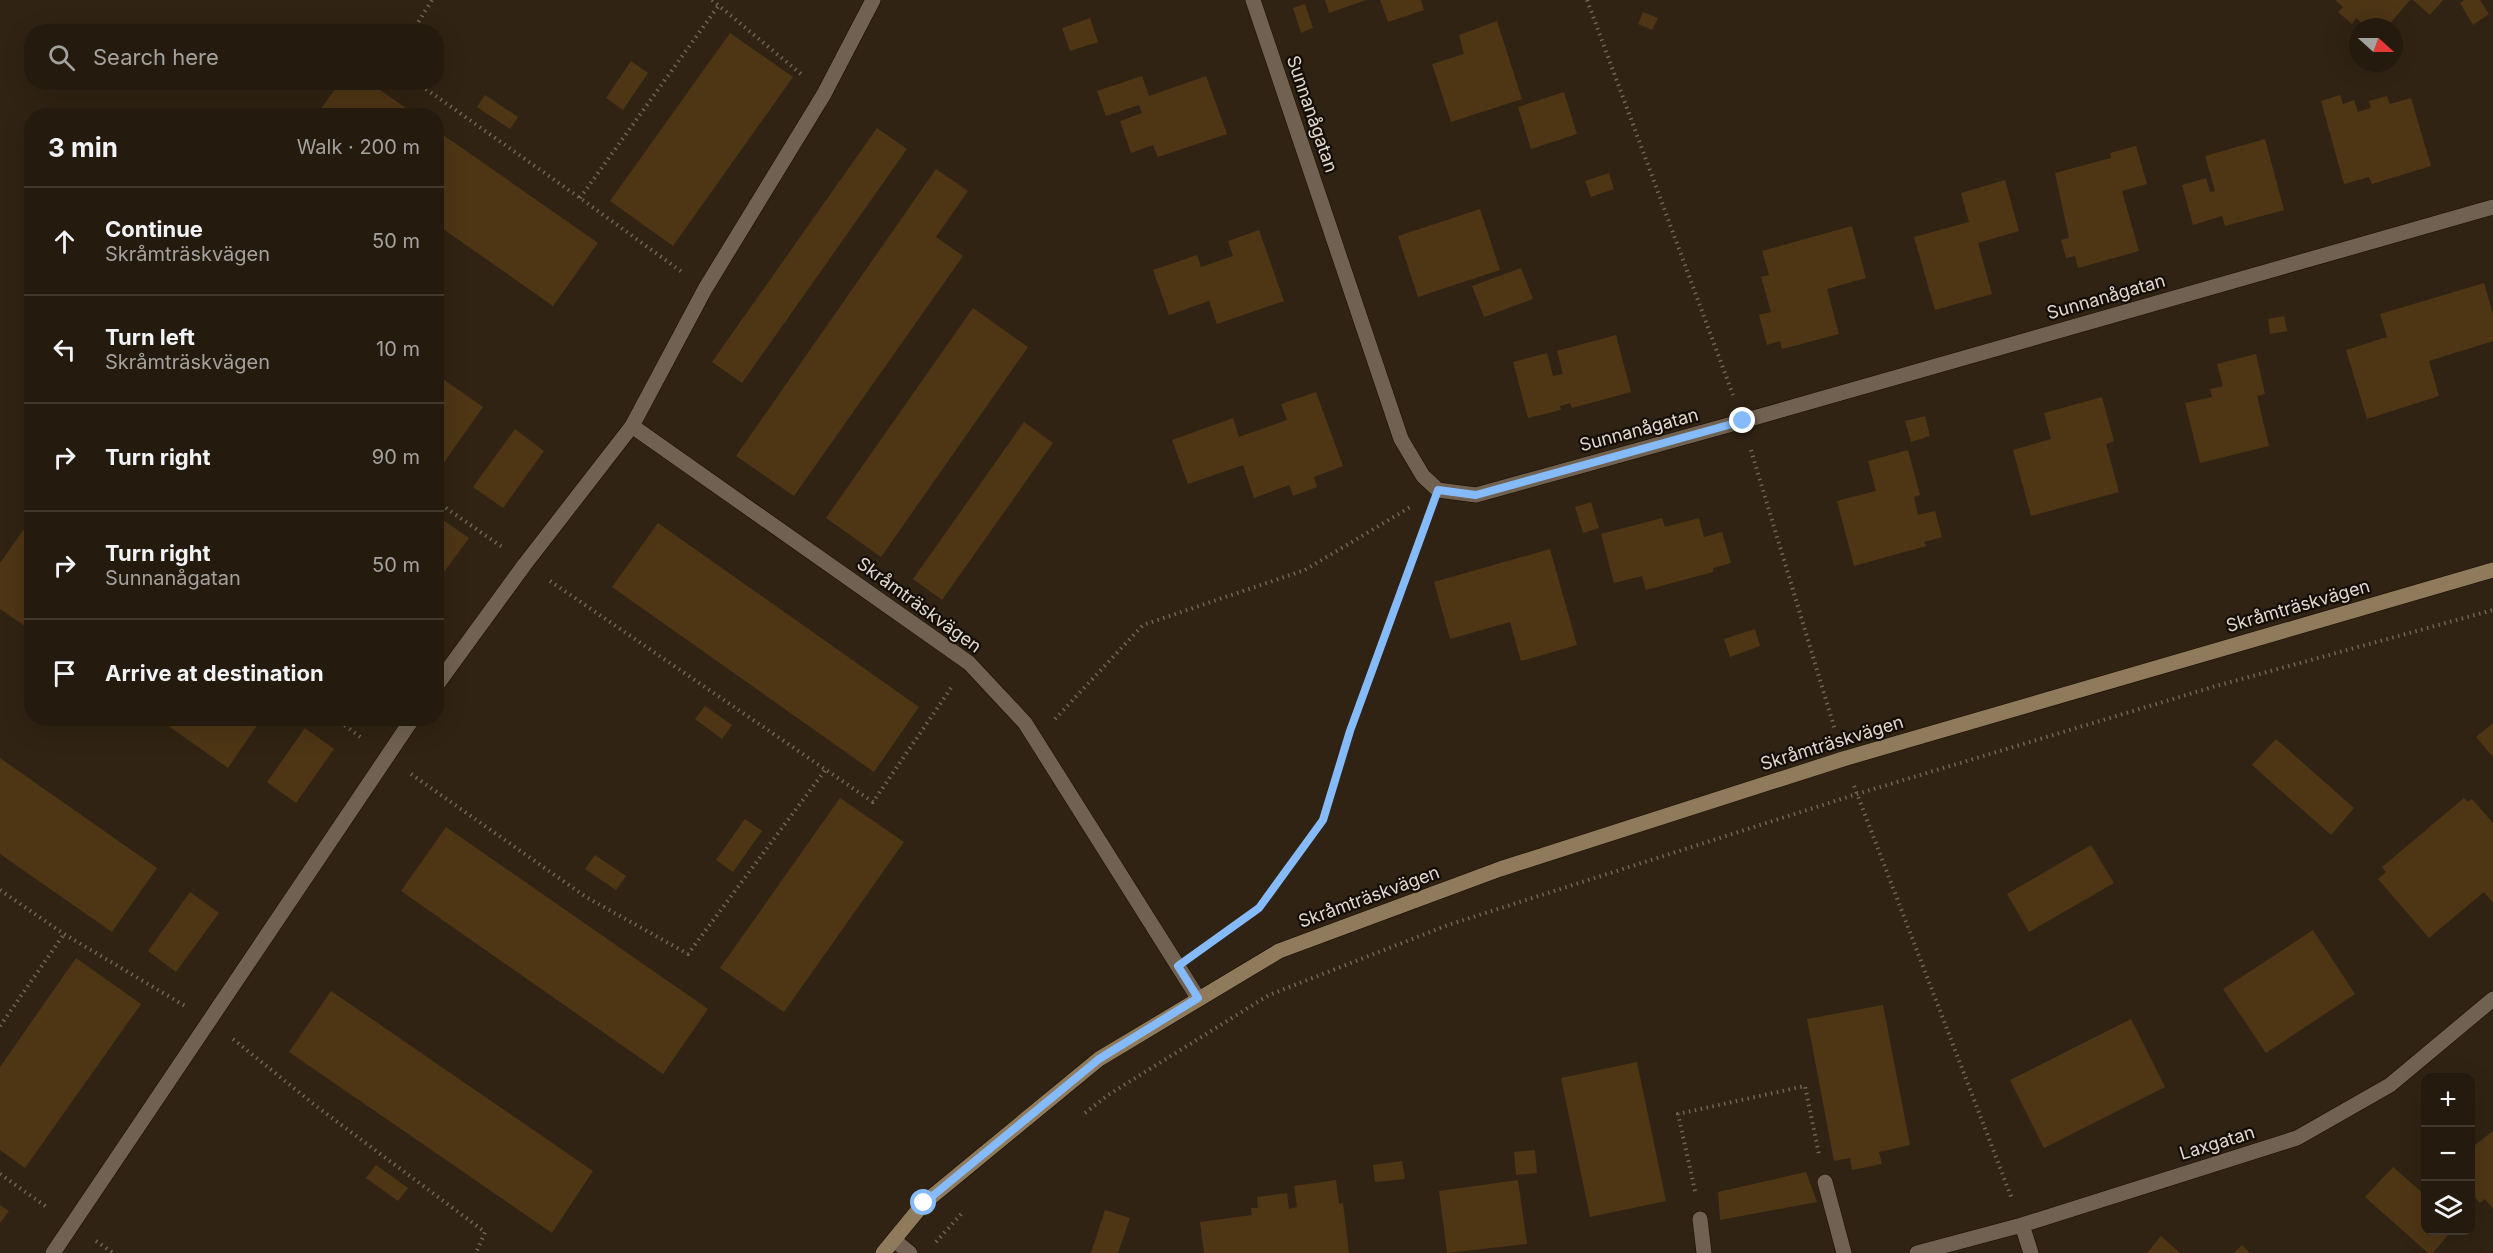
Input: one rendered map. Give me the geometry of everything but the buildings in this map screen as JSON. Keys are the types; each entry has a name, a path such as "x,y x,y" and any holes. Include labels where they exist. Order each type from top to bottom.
{"main road":[{"name":"Skråmträskvägen","path":"883,1253 924,1203 1099,1059 1279,951 1500,869 1843,759 2493,570"}],"street":[{"path":"444,675 525,564 632,426 705,289 824,94 873,0"},
{"name":"Sunnanågatan","path":"1253,0 1401,439 1423,476 1438,490 1476,495 2493,207"},
{"name":"Skråmträskvägen","path":"632,426 969,663 1025,723 1198,998"},
{"path":"53,1253 407,726"},
{"name":"Laxgatan","path":"1917,1253 2022,1225 2297,1138 2390,1085 2493,999"},
{"path":"1825,1182 1844,1253"},
{"path":"1700,1219 1704,1253"},
{"path":"2022,1225 2031,1253"},
{"path":"894,1240 910,1253"}],"path":[{"path":"417,24 432,0"},
{"path":"712,0 824,94"},
{"path":"1587,0 1743,421 1843,759 2022,1225"},
{"path":"580,198 719,5"},
{"path":"427,90 705,289"},
{"path":"1035,740 1143,625 1305,570 1438,490"},
{"path":"1178,966 1259,908 1323,820 1350,731 1438,490"},
{"path":"444,507 873,802 969,663"},
{"path":"1081,1116 1108,1095 1269,995 1448,925 1857,794 2216,686 2493,610"},
{"path":"346,726 586,897 688,954 826,769"},
{"path":"0,890 64,934 209,1020 316,1106 485,1232 476,1253"},
{"path":"0,1026 64,934"},
{"path":"1700,1219 1678,1114 1805,1086 1825,1182"},
{"path":"0,1174 72,1224"},
{"path":"933,1244 966,1209"}],"route":[{"path":"924,1203 1099,1059 1198,998 1178,966 1259,908 1323,820 1350,731 1438,490 1476,495 1743,421"}]}
